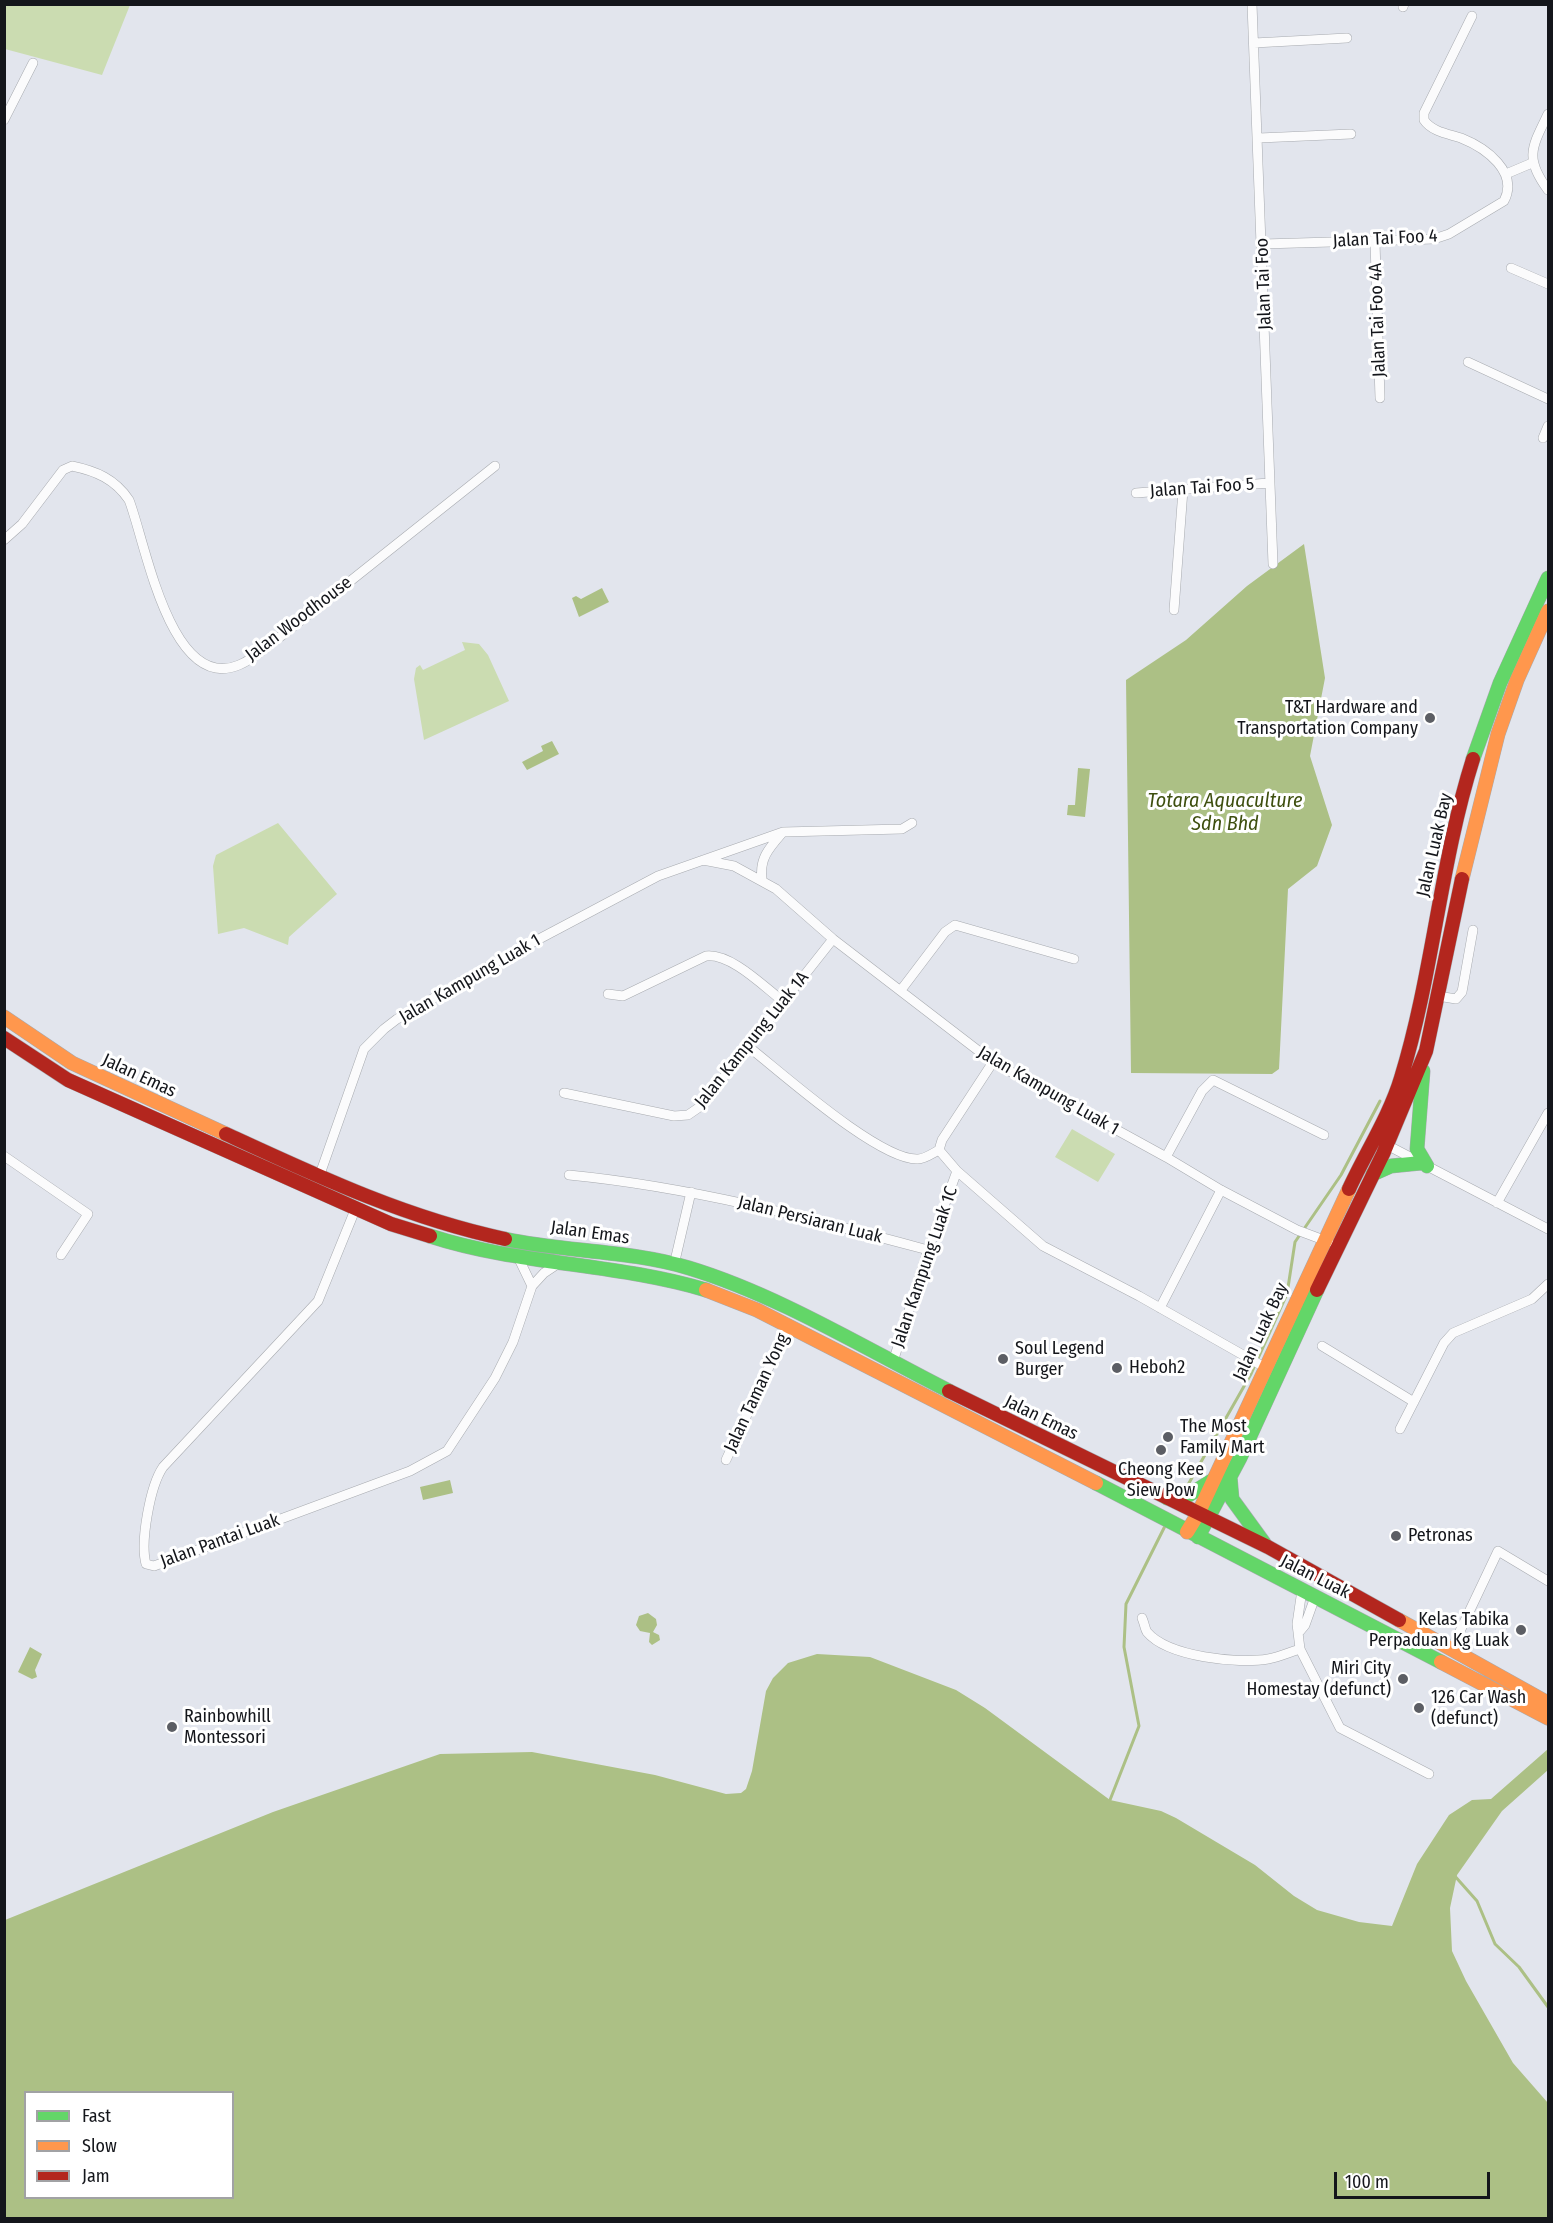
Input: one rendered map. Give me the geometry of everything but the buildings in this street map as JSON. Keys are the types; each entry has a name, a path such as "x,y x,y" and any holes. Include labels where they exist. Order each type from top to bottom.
{"main road":[{"name":"Jalan Luak Bay","path":"1203,1517 1213,1480 1266,1368 1317,1238 1370,1149 1400,1081 1416,1028 1464,797 1486,720 1548,578"},
{"name":"Jalan Luak Bay","path":"1192,1534 1230,1476 1373,1174 1426,1052 1479,805 1499,732 1514,688 1548,611"},
{"name":"Jalan Emas","path":"4,1017 72,1063 113,1084 395,1209 476,1233 674,1265 724,1279 893,1362 989,1413 1176,1500"},
{"name":"Jalan Emas","path":"4,1038 79,1085 355,1210 428,1236 518,1257 671,1280 721,1295 788,1326 1166,1521"},
{"path":"1373,1174 1391,1166 1424,1165 1417,1149 1426,1052"},
{"path":"1370,1149 1385,1144 1380,1127"},
{"path":"1230,1476 1232,1499 1268,1547"},
{"path":"1176,1500 1213,1480"},
{"name":"Jalan Luak","path":"1176,1500 1203,1517 1268,1547 1452,1648 1545,1709"},
{"name":"Jalan Luak","path":"1166,1521 1315,1598 1545,1709"}],"street":[{"name":"Jalan Tai Foo","path":"1252,4 1263,244 1273,564"},
{"path":"1472,16 1433,92 1424,112 1424,120 1433,129 1464,139 1482,149 1506,174 1532,163"},
{"path":"1254,43 1347,38"},
{"path":"4,120 7,110 33,63"},
{"path":"1548,114 1532,150 1532,163 1536,174 1548,190"},
{"path":"1258,138 1351,134"},
{"name":"Jalan Tai Foo 4","path":"1263,244 1434,239 1449,234 1504,201 1509,192 1506,174"},
{"name":"Jalan Tai Foo 4A","path":"1375,242 1380,398"},
{"path":"1511,268 1548,284"},
{"path":"1468,362 1548,399"},
{"path":"1543,438 1548,426"},
{"name":"Jalan Woodhouse","path":"4,540 22,524 63,470 72,466 106,477 121,489 129,500 159,597 173,628 189,653 203,663 229,668 252,657 280,637 495,466"},
{"name":"Jalan Tai Foo 5","path":"1136,493 1269,483"},
{"path":"1174,610 1183,490"},
{"name":"Jalan Kampung Luak 1","path":"319,1177 364,1049 384,1029 507,956 658,876 783,831 902,829 912,824"},
{"path":"762,879 760,867 783,831"},
{"name":"Jalan Kampung Luak 1","path":"703,860 734,866 762,879 833,939 993,1062 1166,1157 1221,1190 1297,1230 1338,1245"},
{"path":"901,990 945,932 955,925 1074,959"},
{"path":"1438,996 1456,999 1462,992 1473,930"},
{"name":"Jalan Kampung Luak 1A","path":"564,1093 674,1116 688,1115 701,1106 750,1048 833,939"},
{"path":"608,994 623,996 706,956 716,955 728,960 784,1002"},
{"path":"750,1048 869,1140 899,1156 919,1159 939,1150 942,1140 993,1062"},
{"path":"1166,1157 1202,1091 1213,1080 1324,1135"},
{"path":"1497,1203 1548,1113"},
{"path":"1538,1133 1548,1138"},
{"path":"1385,1144 1548,1229"},
{"path":"939,1150 957,1171 1043,1246 1266,1368"},
{"path":"4,1156 92,1216 61,1255"},
{"name":"Jalan Kampung Luak 1C","path":"893,1362 928,1250 957,1171"},
{"name":"Jalan Persiaran Luak","path":"569,1175 640,1182 691,1192 794,1214 928,1250"},
{"path":"1160,1308 1221,1190"},
{"path":"674,1265 691,1192"},
{"name":"Jalan Pantai Luak","path":"355,1210 318,1300 163,1467 155,1479 144,1545 147,1564 154,1566 410,1471 447,1451 495,1378 513,1342 532,1286 550,1267 561,1263"},
{"path":"518,1257 525,1266 532,1286"},
{"path":"1400,1429 1444,1342 1453,1333 1532,1299 1548,1284"},
{"name":"Jalan Taman Yong","path":"726,1461 788,1326"},
{"path":"1322,1346 1414,1402"},
{"path":"1452,1648 1498,1551 1548,1581"},
{"path":"1302,1590 1297,1624 1300,1630 1300,1649 1340,1728 1429,1774"},
{"path":"1300,1630 1305,1625 1315,1598"},
{"path":"1142,1618 1147,1632 1179,1652 1192,1656 1255,1661 1272,1659 1300,1649"}],"shaded area":[{"path":"4,5 130,5 102,75 5,49"},
{"path":"462,642 479,644 488,655 509,701 424,740 414,679 416,668 420,665 423,670 465,650"},
{"path":"278,823 337,894 289,937 288,945 244,928 218,934 213,866 216,855"},
{"path":"1072,1129 1115,1154 1098,1182 1055,1157"}],"water":[{"name":"Totara Aquaculture Sdn Bhd","path":"1304,544 1325,678 1310,756 1332,825 1317,866 1288,889 1279,1069 1272,1074 1131,1073 1126,680 1186,640 1247,586"},
{"path":"602,588 609,602 579,617 572,598 576,596 581,599"},
{"path":"552,741 559,754 527,770 522,762 543,751 541,746"},
{"path":"1078,768 1090,769 1085,817 1067,815 1068,805 1075,805"},
{"path":"450,1480 453,1493 423,1500 420,1487"},
{"path":"648,1613 656,1619 657,1625 653,1632 659,1635 660,1640 652,1645 649,1642 650,1633 640,1631 636,1625 639,1616"},
{"path":"30,1647 42,1654 35,1670 37,1677 32,1679 18,1672"},
{"path":"817,1654 870,1657 956,1690 985,1708 1110,1800 1161,1811 1176,1818 1255,1865 1294,1896 1317,1910 1359,1922 1392,1926 1417,1864 1449,1815 1472,1800 1491,1799 1548,1749 1548,1770 1502,1811 1457,1875 1450,1908 1452,1951 1466,1981 1513,2063 1548,2103 1548,2218 5,2218 5,1920 273,1812 440,1754 532,1752 655,1775 726,1794 741,1793 746,1789 752,1771 766,1691 773,1678 788,1663"}],"waterway":[{"path":"1185,1490 1251,1374 1287,1294 1295,1242 1341,1175 1380,1101"},
{"path":"1110,1800 1139,1726 1124,1647 1126,1604 1166,1524"},
{"path":"1453,1874 1477,1901 1495,1944 1519,1967 1548,2007"}],"traffic: fast":[{"path":"1473,759 1500,683 1548,578"},
{"path":"1423,1071 1417,1149 1427,1166"},
{"path":"1373,1174 1391,1166 1421,1163"},
{"path":"430,1236 498,1253 637,1274 706,1290"},
{"path":"505,1239 666,1262 722,1279 821,1324 949,1391"},
{"path":"1198,1537 1240,1458 1317,1290"},
{"path":"1230,1476 1232,1499 1264,1543"},
{"path":"1167,1498 1184,1498 1213,1480"},
{"path":"1096,1483 1441,1662"}],"traffic: slow":[{"path":"1462,879 1498,734 1517,680 1548,611"},
{"path":"4,1017 72,1063 226,1134"},
{"path":"1187,1532 1198,1514 1349,1189"},
{"path":"706,1290 757,1310 1096,1483"},
{"path":"1399,1620 1548,1703"},
{"path":"1441,1662 1548,1718"}],"traffic: jam":[{"path":"1349,1189 1384,1120 1401,1078 1421,999 1452,838 1473,759"},
{"path":"1317,1290 1383,1154 1426,1051 1462,879"},
{"path":"4,1038 68,1080 391,1224 430,1236"},
{"path":"226,1134 397,1208 432,1220 505,1239"},
{"path":"949,1391 1268,1547 1399,1620"}],"place":[{"name":"T&T Hardware and Transportation Company","path":"1430,718"},
{"name":"Soul Legend Burger","path":"1003,1359"},
{"name":"Heboh2","path":"1117,1368"},
{"name":"The Most Family Mart","path":"1168,1437"},
{"name":"Cheong Kee Siew Pow","path":"1161,1450"},
{"name":"Petronas","path":"1396,1536"},
{"name":"Kelas Tabika Perpaduan Kg Luak","path":"1521,1630"},
{"name":"Miri City Homestay (defunct)","path":"1403,1679"},
{"name":"126 Car Wash (defunct)","path":"1419,1708"},
{"name":"Rainbowhill Montessori","path":"172,1727"}]}
